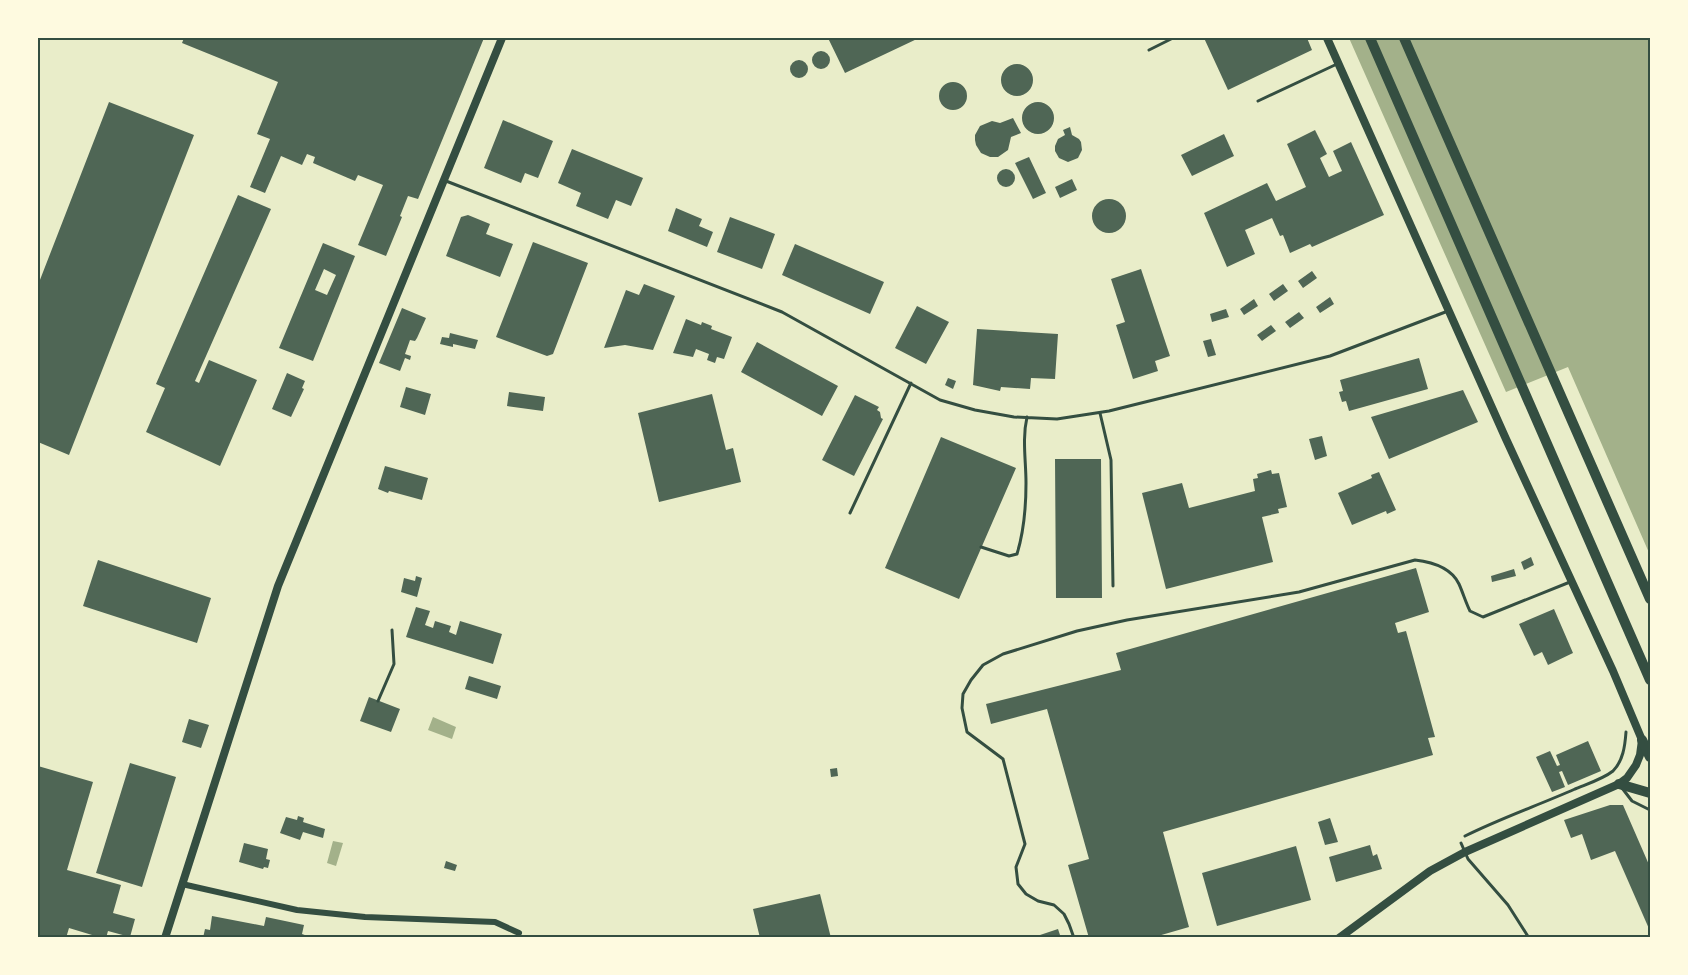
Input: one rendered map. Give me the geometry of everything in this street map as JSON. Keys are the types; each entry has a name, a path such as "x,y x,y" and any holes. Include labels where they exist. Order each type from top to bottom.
{"main road":[{"path":"1370,38 1650,680"},
{"path":"1404,38 1650,599"},
{"path":"1642,740 1650,757"},
{"path":"1619,784 1650,793"}],"street":[{"path":"165,938 278,586 502,38"},
{"path":"1327,38 1642,740 1636,765 1627,778 1619,784 1465,852 1430,871 1339,938"},
{"path":"182,884 297,910 366,917 495,922 519,933"}],"lane":[{"path":"1149,50 1173,38"},
{"path":"1258,101 1338,64"},
{"path":"444,180 782,312 940,400 975,410 1027,417 1057,419 1100,413 1330,356 1449,310"},
{"path":"850,513 911,383"},
{"path":"1100,413 1111,460 1113,586"},
{"path":"981,548 1009,556 1017,554 1022,537 1026,485 1024,430 1027,417"},
{"path":"1074,938 1064,914 1054,905 1038,901 1026,894 1018,884 1016,867 1025,844 1003,759 968,732 962,708 963,694 983,665 1003,654 1077,632 1127,620 1299,592 1415,560 1433,562 1447,571 1459,583 1470,611 1483,617 1570,582"},
{"path":"1619,784 1632,801 1650,810"},
{"path":"1461,843 1468,859 1508,905 1529,938"}],"path":[{"path":"378,701 394,664 392,630"},
{"path":"1461,843 1465,836 1495,821 1603,777 1612,771 1623,753 1625,741"}],"shaded area":[{"path":"1349,38 1650,38 1650,555 1568,367 1506,392"},
{"path":"433,717 456,727 452,739 428,730"},
{"path":"333,841 343,843 336,866 327,863"}],"building":[{"path":"184,38 484,38 418,199 408,196 386,256 358,245 383,185 358,175 355,181 313,163 315,157 307,154 302,165 281,156 265,193 250,187 270,139 257,134 278,82 182,43"},
{"path":"828,38 919,38 845,73"},
{"path":"1204,38 1307,38 1312,50 1228,90"},
{"path":"817,51 825,51 830,56 828,67 817,69 812,64 812,56"},
{"path":"799,60 805,63 808,69 805,75 799,78 793,75 790,69 793,63"},
{"path":"1017,64 1029,68 1033,80 1029,92 1017,96 1005,92 1001,80 1005,68"},
{"path":"953,82 963,86 967,96 963,106 953,110 943,106 939,96 943,86"},
{"path":"109,102 194,135 69,455 38,442 38,285"},
{"path":"1038,102 1050,106 1054,118 1050,130 1038,134 1026,130 1022,118 1026,106"},
{"path":"1013,118 1021,133 1011,137 1008,150 998,157 990,157 981,153 975,140 980,126 992,121 1000,123"},
{"path":"503,120 553,141 538,178 525,173 521,183 484,168"},
{"path":"1070,127 1072,135 1081,142 1082,150 1078,158 1068,162 1059,158 1055,146 1058,139 1065,135 1063,130"},
{"path":"1315,130 1327,154 1320,158 1329,177 1342,171 1333,151 1351,142 1384,215 1312,247 1310,244 1290,253 1283,235 1280,236 1272,218 1245,230 1255,254 1227,267 1204,213 1267,183 1276,201 1306,187 1287,144"},
{"path":"1224,134 1234,156 1192,176 1181,155"},
{"path":"572,149 643,178 631,206 616,200 608,219 576,206 581,193 558,183"},
{"path":"1029,157 1046,193 1033,199 1015,163"},
{"path":"1002,169 1010,169 1015,174 1013,185 1002,187 997,182 997,174"},
{"path":"1072,179 1077,190 1060,198 1055,187"},
{"path":"238,195 271,209 195,381 199,383 209,360 257,380 220,466 146,432 165,388 156,384"},
{"path":"1109,199 1121,204 1126,216 1121,228 1109,233 1097,228 1092,216 1097,204"},
{"path":"676,208 702,219 699,226 713,232 707,247 668,231"},
{"path":"468,215 490,224 486,234 513,244 500,277 446,256 461,217"},
{"path":"730,217 775,234 762,269 717,252"},
{"path":"533,242 588,263 553,354 547,356 496,337"},
{"path":"323,243 355,256 313,361 279,348","holes":["324,269 336,275 327,295 315,290"]},
{"path":"795,244 884,282 870,314 782,275"},
{"path":"1141,269 1170,356 1155,361 1158,371 1133,379 1116,325 1125,322 1111,279"},
{"path":"1312,271 1317,278 1303,288 1298,281"},
{"path":"644,284 675,296 653,350 625,345 604,348 626,290 639,295"},
{"path":"1283,284 1288,291 1274,301 1269,294"},
{"path":"1330,297 1334,304 1320,313 1316,307"},
{"path":"1254,299 1258,306 1244,315 1240,309"},
{"path":"917,306 949,322 926,364 895,348"},
{"path":"402,308 426,318 415,341 410,340 405,354 411,356 410,360 405,358 400,371 379,363"},
{"path":"1226,309 1229,317 1212,322 1210,314"},
{"path":"1299,312 1304,318 1290,328 1285,322"},
{"path":"686,319 701,325 702,322 712,326 711,329 732,337 724,359 717,357 715,363 707,360 709,354 696,349 693,357 673,353"},
{"path":"1271,325 1276,331 1262,341 1257,335"},
{"path":"977,329 1058,334 1055,379 1031,378 1030,389 1001,387 1000,391 973,385"},
{"path":"450,333 478,340 475,349 453,344 453,347 440,344 442,337 449,338"},
{"path":"1211,339 1216,355 1208,357 1203,341"},
{"path":"757,342 838,386 822,416 741,372"},
{"path":"1419,358 1428,389 1349,411 1346,401 1342,402 1339,392 1343,391 1340,380"},
{"path":"287,373 305,381 302,388 304,389 291,417 272,409"},
{"path":"948,378 956,381 953,389 945,385"},
{"path":"406,387 431,394 425,415 400,407"},
{"path":"1463,390 1478,422 1389,459 1371,417"},
{"path":"509,392 545,397 543,411 507,406"},
{"path":"712,394 726,450 733,448 741,482 659,502 638,413"},
{"path":"855,395 879,407 877,410 883,419 854,476 822,460"},
{"path":"1322,436 1327,456 1315,460 1309,439"},
{"path":"941,437 1016,468 959,599 885,568"},
{"path":"1055,459 1101,459 1102,598 1056,598"},
{"path":"385,466 428,478 422,500 378,489"},
{"path":"1271,470 1272,474 1279,473 1287,507 1278,509 1279,513 1262,517 1273,562 1166,589 1142,493 1182,483 1189,508 1255,491 1253,479 1258,478 1257,474"},
{"path":"1379,472 1396,510 1387,514 1386,511 1352,525 1338,493 1372,478 1371,475"},
{"path":"1531,557 1534,565 1524,570 1521,562"},
{"path":"98,560 211,598 197,643 83,606"},
{"path":"1416,568 1429,612 1395,623 1398,633 1406,631 1435,737 1428,738 1433,755 1163,832 1189,927 1151,938 1089,938 1068,865 1089,859 1047,709 991,724 986,704 1121,670 1116,653"},
{"path":"1514,569 1516,576 1492,582 1491,576"},
{"path":"416,576 422,578 417,597 401,592 404,578 415,581"},
{"path":"416,607 430,611 425,625 433,628 435,621 451,626 449,632 456,635 460,621 502,634 493,664 406,637"},
{"path":"1554,609 1573,653 1548,665 1542,652 1534,656 1519,624"},
{"path":"469,676 501,686 497,699 465,689"},
{"path":"369,697 400,709 391,732 360,721"},
{"path":"189,719 209,725 201,748 182,742"},
{"path":"1588,741 1601,771 1568,785 1562,771 1559,772 1565,787 1552,792 1536,757 1550,751 1557,766 1560,765 1556,755"},
{"path":"130,763 176,777 142,887 96,873"},
{"path":"38,766 93,782 67,870 121,885 113,913 135,919 130,937 108,931 106,938 102,938 69,928 66,938 38,938"},
{"path":"837,768 838,776 831,777 830,769"},
{"path":"1610,805 1623,805 1650,867 1650,931 1615,851 1591,860 1582,834 1571,838 1564,820"},
{"path":"298,816 304,818 303,822 325,829 323,838 303,832 300,840 280,833 286,817 297,820"},
{"path":"1330,818 1338,842 1325,845 1318,822"},
{"path":"244,843 268,849 266,859 270,860 268,868 263,869 239,862"},
{"path":"1370,845 1373,856 1377,854 1382,869 1336,882 1329,857"},
{"path":"1296,846 1311,900 1217,926 1202,873"},
{"path":"446,861 457,865 455,871 444,868"},
{"path":"820,894 831,938 760,938 753,909"},
{"path":"212,916 264,926 266,917 304,925 302,934 313,938 203,938 205,929 210,930"},
{"path":"1058,929 1061,938 1034,938 1034,937"}]}
